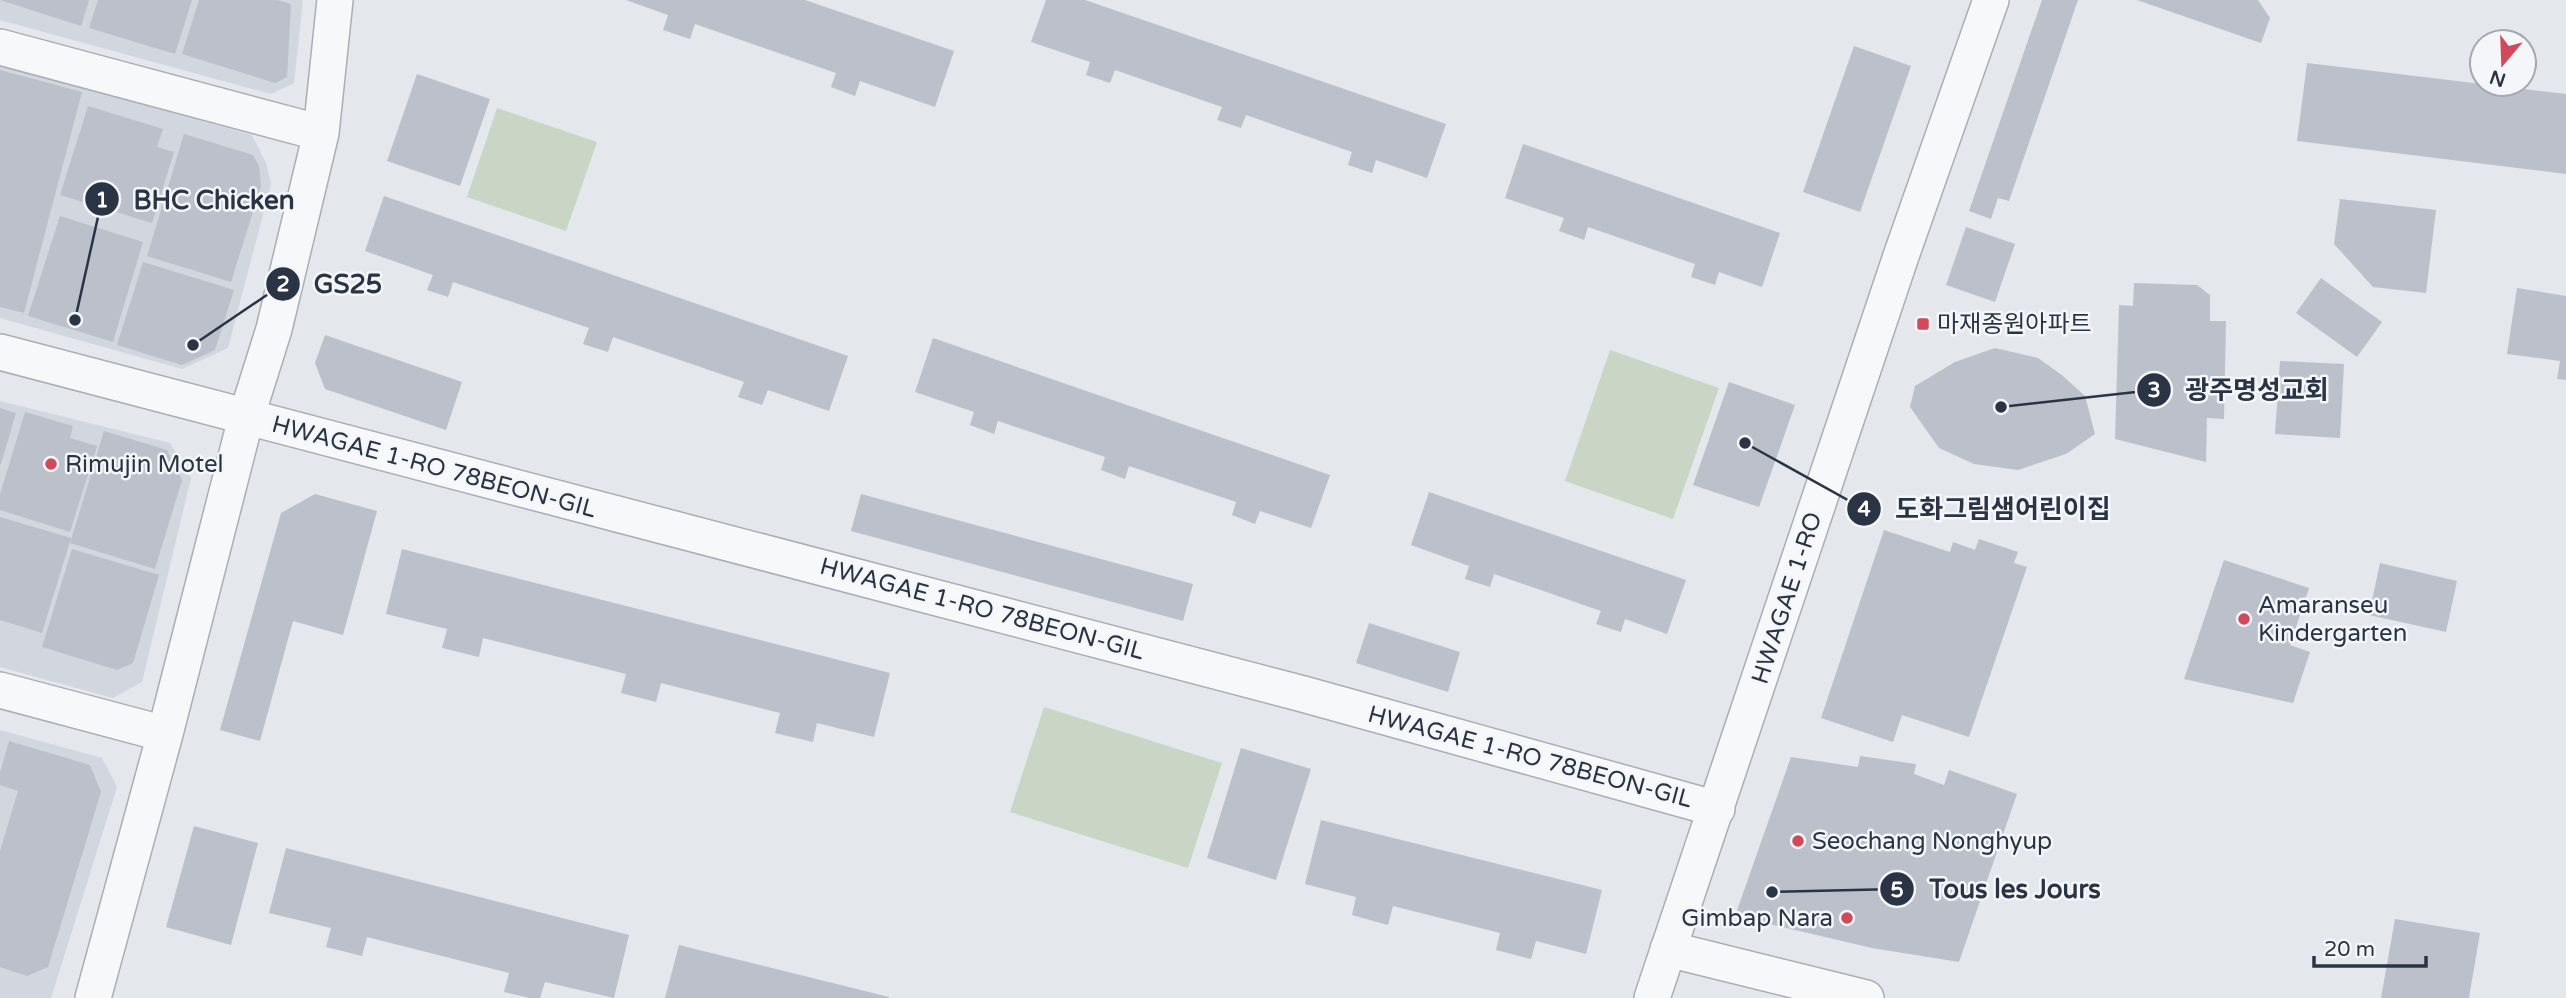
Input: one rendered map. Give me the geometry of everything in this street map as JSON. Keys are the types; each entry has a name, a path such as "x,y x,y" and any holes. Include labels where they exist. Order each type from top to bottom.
{"street":[{"path":"93,998 246,418 274,329 321,133 335,0"},
{"name":"HWAGAE 1-RO","path":"1652,998 1901,256 1991,0"},
{"path":"0,47 321,133"},
{"name":"HWAGAE 1-RO 78BEON-GIL","path":"0,352 959,603 1717,808"},
{"path":"0,690 164,734"},
{"path":"1668,949 1866,998"}],"shaded area":[{"path":"0,0 303,0 294,83 271,94 0,20"},
{"path":"0,64 252,135 266,163 271,184 228,348 182,369 0,318"},
{"path":"0,401 170,443 191,478 142,682 113,698 0,667"},
{"path":"0,730 102,758 117,787 51,998 0,998"}],"green space":[{"path":"497,108 597,142 566,231 467,197"},
{"path":"1610,350 1719,388 1673,519 1565,481"},
{"path":"1044,707 1222,763 1188,868 1010,812"}],"building":[{"path":"0,0 89,0 81,26"},
{"path":"98,0 192,0 175,54 89,28"},
{"path":"199,0 277,0 291,4 287,77 275,83 182,54"},
{"path":"626,0 805,0 954,51 935,107 860,81 855,96 831,87 836,73 695,24 690,39 663,30 668,15"},
{"path":"1046,0 1085,0 1446,124 1427,178 1376,160 1372,173 1348,165 1352,152 1246,115 1241,128 1217,120 1222,107 1115,70 1110,83 1086,75 1090,62 1031,42"},
{"path":"2042,0 2078,0 2009,201 1998,198 1991,219 1969,211"},
{"path":"2137,0 2258,0 2270,18 2261,43"},
{"path":"1854,46 1911,66 1860,212 1803,192"},
{"path":"2307,63 2468,82 2468,98 2538,98 2538,91 2566,94 2566,174 2297,141"},
{"path":"0,70 82,92 24,313 0,307"},
{"path":"417,74 490,99 460,186 387,161"},
{"path":"88,106 163,129 157,147 174,152 152,223 60,195"},
{"path":"184,134 253,155 259,166 261,186 231,282 147,256"},
{"path":"1523,144 1780,233 1762,287 1719,272 1715,285 1691,277 1695,264 1588,227 1584,240 1559,231 1564,218 1505,198"},
{"path":"384,196 848,356 829,411 768,390 762,405 738,397 744,382 613,337 608,352 583,344 589,328 453,282 448,297 427,290 433,275 365,251"},
{"path":"2340,199 2436,210 2426,293 2373,287 2334,244"},
{"path":"60,216 143,242 113,342 28,316"},
{"path":"1966,227 2015,244 1995,302 1946,285"},
{"path":"143,262 234,290 215,350 182,365 117,345"},
{"path":"2321,278 2382,322 2357,357 2296,313"},
{"path":"2134,283 2197,285 2210,295 2210,321 2226,321 2224,419 2207,418 2206,462 2115,439 2119,305 2133,306"},
{"path":"2517,288 2566,296 2566,380 2557,379 2560,361 2507,354"},
{"path":"325,335 462,382 446,430 325,389 315,363"},
{"path":"933,338 1330,475 1311,528 1260,511 1255,524 1232,515 1236,502 1129,466 1125,479 1101,470 1105,457 998,421 994,434 970,425 974,412 915,392"},
{"path":"1995,348 2038,358 2063,376 2085,396 2095,434 2066,454 2018,470 1974,464 1939,448 1910,407 1915,386 1955,362"},
{"path":"2280,361 2344,364 2340,438 2275,434"},
{"path":"1729,382 1795,405 1759,507 1693,485"},
{"path":"0,408 16,413 1,464 0,464"},
{"path":"25,412 73,426 70,438 97,446 70,532 0,510 0,494"},
{"path":"104,431 167,450 182,480 155,569 70,543"},
{"path":"1429,492 1686,580 1667,634 1625,619 1621,632 1596,624 1601,611 1494,574 1490,587 1465,579 1469,566 1411,545"},
{"path":"315,494 377,511 343,635 293,621 260,741 220,730 281,513"},
{"path":"861,494 1193,584 1183,621 851,531"},
{"path":"0,517 71,538 42,633 0,620"},
{"path":"1884,530 1950,552 1953,542 1975,550 1979,539 2018,552 2014,563 2027,567 1969,737 1902,715 1893,742 1821,718"},
{"path":"72,549 159,575 133,663 117,670 42,647"},
{"path":"402,549 890,673 874,737 817,723 813,742 775,733 780,713 661,683 656,702 621,693 626,674 483,638 479,657 442,648 447,629 386,614"},
{"path":"2224,560 2309,588 2290,645 2310,652 2293,703 2184,679"},
{"path":"2380,563 2457,581 2446,632 2369,615"},
{"path":"1369,623 1460,652 1448,692 1356,663"},
{"path":"9,741 90,765 101,792 48,967 27,976 0,967 0,851 18,791 0,785 0,773"},
{"path":"1241,748 1311,769 1276,880 1207,858"},
{"path":"1860,756 1916,764 1914,774 1944,785 1949,770 2017,794 1959,962 1872,948 1735,916 1791,757 1858,767"},
{"path":"1321,820 1602,890 1586,954 1536,941 1531,959 1496,950 1500,933 1393,906 1388,925 1352,915 1356,897 1305,884"},
{"path":"194,826 258,843 231,945 166,927"},
{"path":"286,848 629,935 614,998 545,982 540,998 504,992 509,973 367,937 362,956 326,947 331,928 269,913"},
{"path":"2395,919 2480,933 2469,998 2381,998"},
{"path":"679,945 889,997 889,998 665,998"}],"place":[{"name":"BHC Chicken","path":"75,320"},
{"name":"마재종원아파트","path":"1923,324"},
{"name":"GS25","path":"193,345"},
{"name":"광주명성교회","path":"2001,407"},
{"name":"도화그림샘어린이집","path":"1745,443"},
{"name":"Rimujin Motel","path":"51,464"},
{"name":"Amaranseu Kindergarten","path":"2244,619"},
{"name":"Seochang Nonghyup","path":"1798,841"},
{"name":"Tous les Jours","path":"1772,892"},
{"name":"Gimbap Nara","path":"1847,918"}]}
